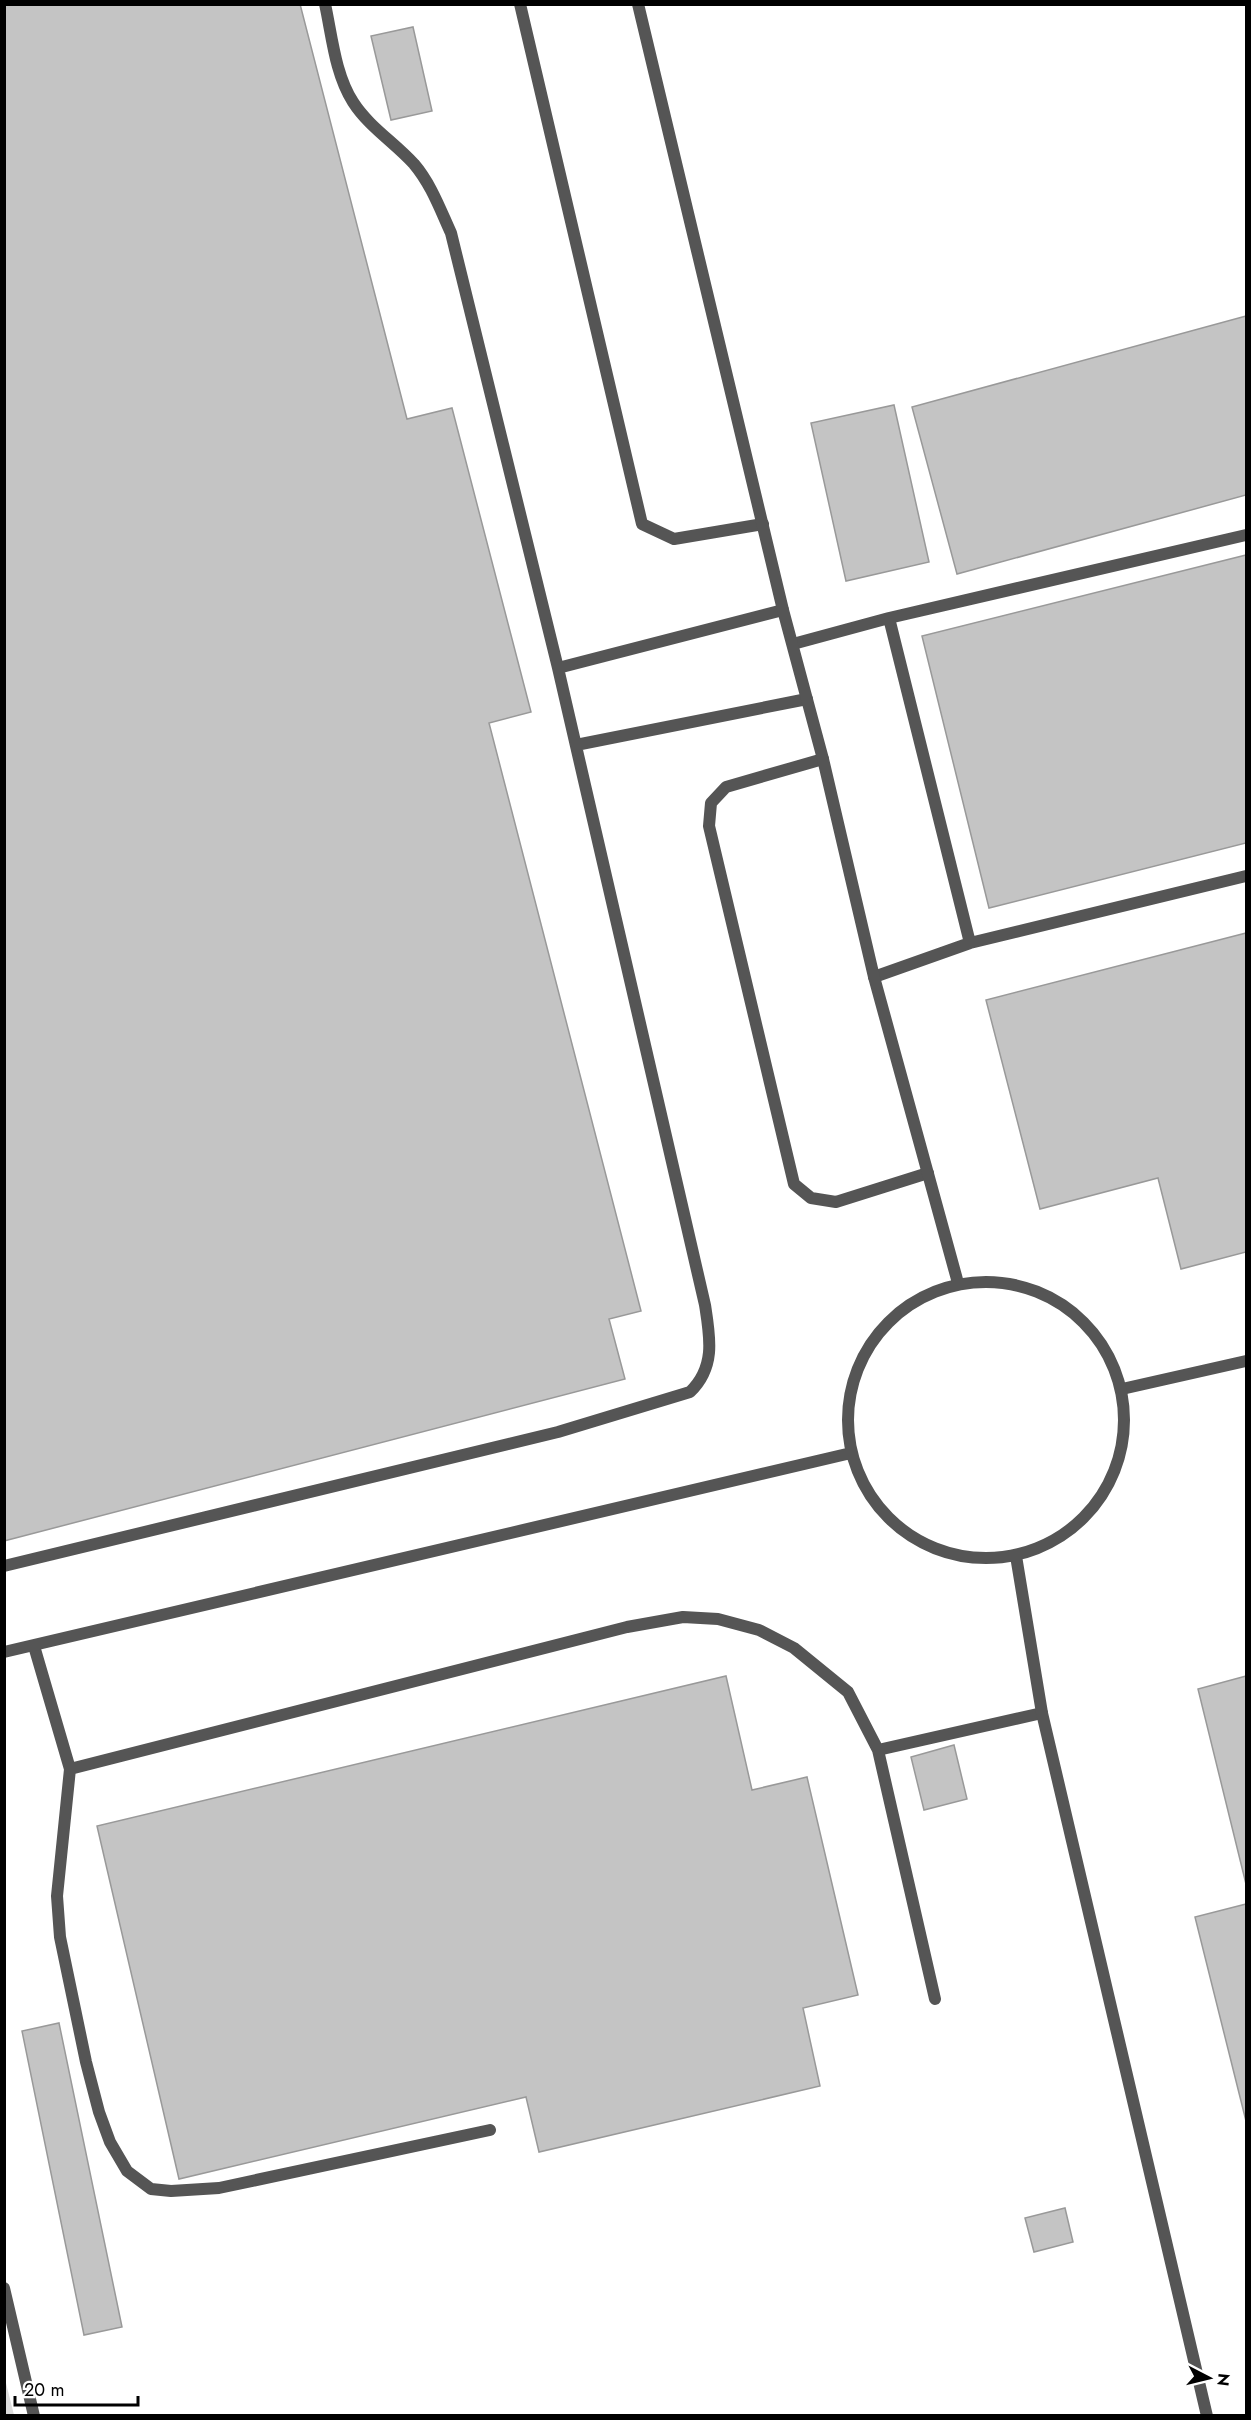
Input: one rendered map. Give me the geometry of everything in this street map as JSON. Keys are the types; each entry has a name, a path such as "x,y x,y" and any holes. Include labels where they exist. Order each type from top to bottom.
{"street":[{"path":"4,1566 558,1432 690,1392 701,1381 707,1369 710,1346 705,1305 558,668 451,232 432,191 414,165 374,128 352,102 340,70 325,4"},
{"path":"520,4 642,524 674,539 763,524"},
{"path":"638,4 783,610 823,759 874,977 958,1283"},
{"path":"793,644 889,618 1246,536"},
{"path":"558,668 783,610"},
{"path":"889,618 970,943"},
{"path":"576,745 807,699"},
{"path":"823,759 726,787 711,803 709,826 794,1184 811,1198 836,1202 928,1173"},
{"path":"874,977 970,943 1246,876"},
{"path":"1001,1281 1042,1292 1070,1310 1079,1316 1106,1349 1122,1389 1125,1433 1114,1476 1090,1513 1057,1540 1016,1556 980,1559 945,1553 912,1539 885,1516 864,1487 851,1453 848,1422 851,1390 861,1359 878,1332 901,1310 927,1294 958,1283 1001,1281"},
{"path":"1122,1389 1246,1360"},
{"path":"4,1652 851,1453"},
{"path":"1016,1556 1042,1713 1207,2415"},
{"path":"70,1769 616,1630 683,1617 718,1619 759,1630 794,1648 848,1692 878,1750 935,1999"},
{"path":"34,1646 70,1769 57,1896 60,1937 86,2062 99,2112 110,2142 127,2170 150,2188 171,2191 219,2188 490,2130"},
{"path":"878,1750 1042,1713"},
{"path":"4,2288 34,2415"}],"shaded area":[{"path":"5,2379 14,2415 5,2415"}],"building":[{"path":"4,4 300,4 407,419 452,408 531,712 489,723 641,1311 609,1319 625,1379 4,1541"},
{"path":"413,27 432,111 391,120 371,36"},
{"path":"1246,316 1246,495 957,574 912,407"},
{"path":"894,405 929,562 846,581 811,423"},
{"path":"1246,555 1246,843 989,908 922,636"},
{"path":"1246,933 1246,1252 1181,1269 1158,1178 1040,1209 986,1000"},
{"path":"726,1676 752,1790 807,1777 858,1995 803,2008 820,2086 539,2152 526,2097 179,2179 97,1826"},
{"path":"1246,1676 1246,1884 1198,1689"},
{"path":"954,1745 967,1799 924,1810 911,1757"},
{"path":"1246,1904 1246,2121 1195,1917"},
{"path":"59,2023 122,2327 84,2335 22,2031"},
{"path":"1065,2208 1073,2242 1034,2252 1025,2218"}]}
